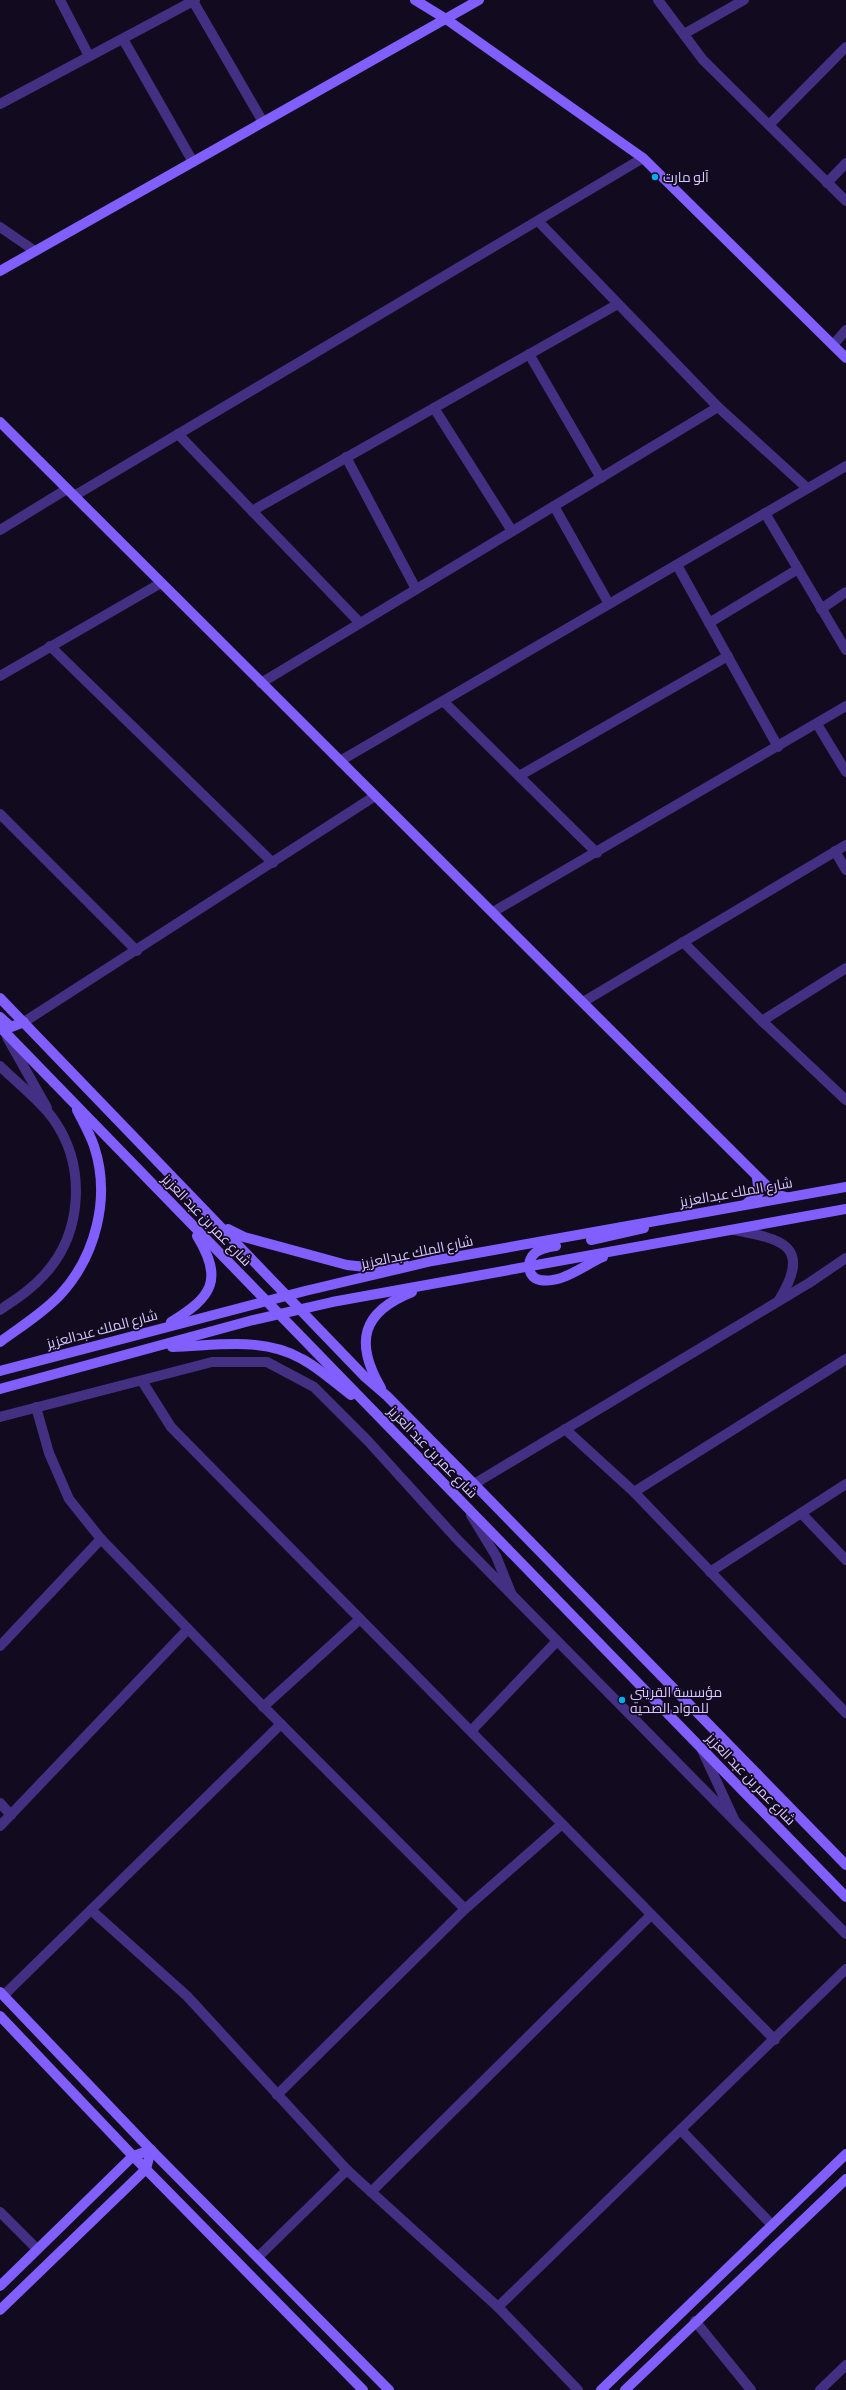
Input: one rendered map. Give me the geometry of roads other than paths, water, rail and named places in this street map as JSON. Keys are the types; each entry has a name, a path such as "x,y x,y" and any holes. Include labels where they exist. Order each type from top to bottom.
{"street":[{"path":"60,0 89,56"},
{"path":"0,104 194,0 263,122"},
{"path":"415,0 446,19 644,158 846,358"},
{"path":"0,271 479,0"},
{"path":"658,0 703,60 846,201"},
{"path":"684,34 744,0"},
{"path":"122,39 193,162"},
{"path":"769,125 846,47"},
{"path":"0,530 178,434 644,158"},
{"path":"828,183 846,164"},
{"path":"538,221 718,407 807,488"},
{"path":"0,227 35,251"},
{"path":"252,511 618,304"},
{"path":"833,345 846,330"},
{"path":"529,354 601,478"},
{"path":"261,683 718,407"},
{"path":"434,408 512,531"},
{"path":"0,422 775,1194 786,1198"},
{"path":"178,434 360,623"},
{"path":"346,457 416,589"},
{"path":"340,761 846,466"},
{"path":"554,506 609,604"},
{"path":"765,513 846,650"},
{"path":"677,565 778,747"},
{"path":"709,623 798,569"},
{"path":"0,676 161,583"},
{"path":"821,609 846,592"},
{"path":"50,646 273,863"},
{"path":"519,776 728,656"},
{"path":"443,702 597,853"},
{"path":"493,912 597,853 846,706"},
{"path":"817,724 846,772"},
{"path":"0,1017 11,1027 24,1022 375,796"},
{"path":"0,814 136,951"},
{"path":"583,1002 846,844"},
{"path":"835,851 846,870"},
{"path":"683,942 762,1021 845,1097"},
{"path":"762,1021 846,968"},
{"name":"شارع عمر بن عبد العزيز","path":"0,998 365,1377 387,1396 474,1484 846,1865"},
{"path":"0,1310 30,1289 45,1274 63,1247 70,1230 76,1200 74,1165 63,1134 2,1029"},
{"name":"شارع عمر بن عبد العزيز","path":"2,1029 846,1897"},
{"path":"0,1066 53,1118"},
{"path":"0,1342 47,1307 68,1286 85,1259 95,1232 101,1203 100,1172 94,1145 72,1100"},
{"path":"740,1206 753,1200 759,1193 759,1183 755,1174"},
{"name":"شارع الملك عبدالعزيز","path":"0,1371 287,1295 432,1261 846,1187"},
{"path":"0,1389 301,1309 846,1209"},
{"path":"620,1250 561,1277 540,1280 532,1274 529,1267 533,1255 542,1249 631,1233 676,1217"},
{"path":"161,1328 202,1301 210,1286 212,1270 208,1254 188,1221"},
{"path":"217,1222 244,1237 347,1265 366,1267 432,1261"},
{"path":"732,1230 772,1237 788,1250 792,1261 793,1274 778,1302"},
{"path":"474,1484 565,1428 844,1262"},
{"path":"387,1396 372,1372 368,1360 366,1339 368,1327 373,1318 389,1302 428,1285"},
{"path":"156,1347 241,1343 272,1346 301,1358 375,1412"},
{"path":"634,1492 846,1359"},
{"path":"0,1417 142,1382 212,1362 267,1362 314,1387 368,1441 455,1537 846,1934"},
{"path":"142,1382 171,1427 774,2040"},
{"path":"36,1407 49,1453 69,1499 101,1538 263,1707 465,1909"},
{"path":"565,1428 634,1492 846,1713"},
{"path":"710,1572 846,1484"},
{"path":"468,1509 496,1556 513,1596"},
{"path":"801,1513 846,1560"},
{"path":"0,1646 101,1538"},
{"path":"263,1707 360,1619"},
{"path":"0,1826 188,1629"},
{"path":"471,1731 557,1640"},
{"path":"281,1724 91,1910 2,1994 151,2150 389,2390"},
{"path":"701,1748 729,1803 736,1822"},
{"path":"0,1803 11,1814"},
{"path":"277,2095 465,1909 562,1824"},
{"path":"91,1910 186,1996 348,2170 498,2307 578,2390"},
{"path":"371,2192 651,1915"},
{"path":"498,2307 846,1969"},
{"path":"0,2016 133,2156 363,2390"},
{"path":"681,2130 772,2225"},
{"path":"0,2286 133,2156 151,2150"},
{"path":"0,2310 146,2169 151,2150"},
{"path":"601,2390 846,2154"},
{"path":"258,2257 348,2170"},
{"path":"625,2390 695,2321 846,2179"},
{"path":"0,2212 37,2249"},
{"path":"695,2321 751,2390"},
{"path":"820,2390 846,2365"}],"place":[{"name":"آلو مارت","path":"655,177"},
{"name":"مؤسسة القريني للمواد الصحيه","path":"622,1700"}]}
